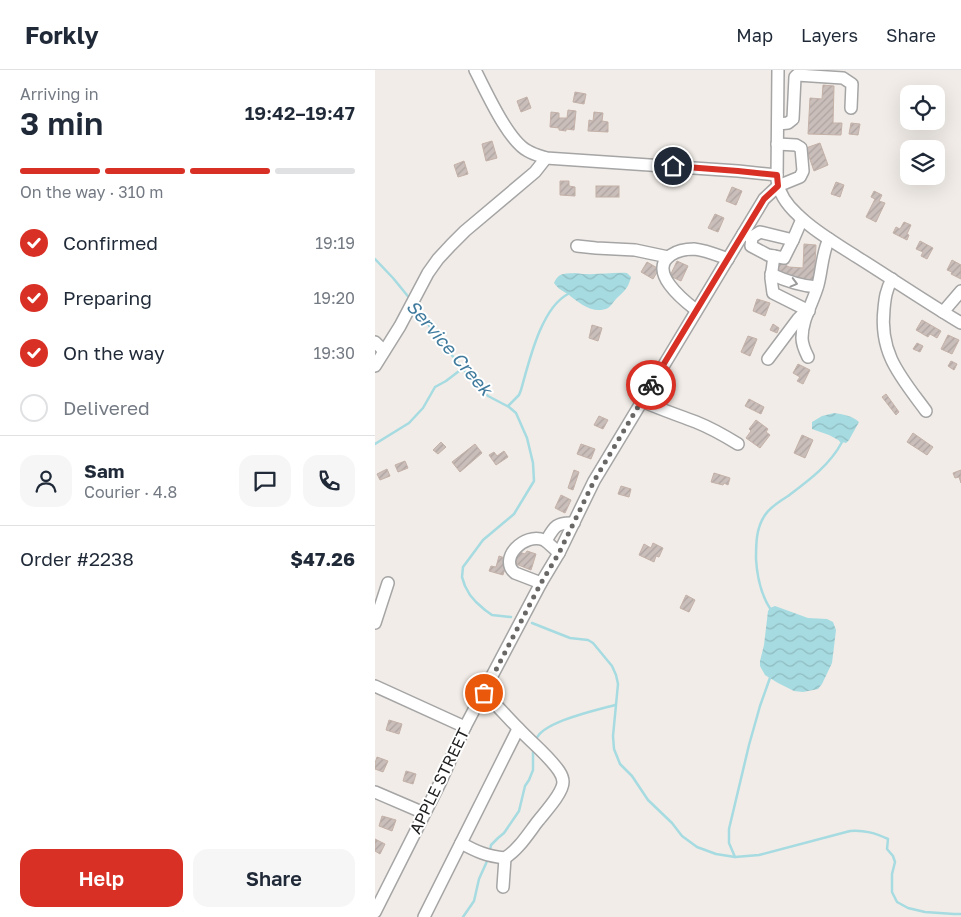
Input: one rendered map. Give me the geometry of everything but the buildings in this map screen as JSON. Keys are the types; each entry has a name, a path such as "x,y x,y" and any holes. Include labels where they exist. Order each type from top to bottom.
{"street":[{"path":"475,70 516,142 528,152 546,158 738,171 777,180 800,177 803,171 801,148 796,145 777,144"},
{"path":"778,70 777,180 789,206 802,219 829,239 961,323"},
{"path":"778,124 788,124 793,119 794,88 797,75 843,78 852,84 851,108"},
{"path":"778,87 794,88"},
{"path":"375,366 400,326 428,273 438,259 465,231 535,172 546,158"},
{"name":"APPLE STREET","path":"375,912 441,781 465,727 541,583 559,553 594,481 696,310 728,259 747,235 764,199 777,180"},
{"path":"793,240 760,232 747,235 751,246 768,255 784,258 793,240 802,219"},
{"path":"808,357 802,338 804,324 817,287 829,239"},
{"path":"577,246 635,250 668,257"},
{"path":"696,310 677,294 664,275 664,265 668,257 674,253 694,249 728,259"},
{"path":"774,256 771,274 773,293 808,313"},
{"path":"771,274 787,282 817,287"},
{"path":"892,280 885,295 884,303 883,331 887,352 895,368 926,411"},
{"path":"943,312 961,292"},
{"path":"767,359 798,319 803,314 808,313"},
{"path":"375,342 384,351"},
{"path":"641,401 697,422 738,444"},
{"path":"546,541 551,532 563,522 574,523"},
{"path":"541,583 512,571 510,562 513,550 523,541 531,538 546,541 559,553"},
{"path":"375,623 388,583"},
{"path":"375,686 465,727"},
{"path":"461,843 489,856 505,858 514,853 560,791 563,783 560,772 484,693"},
{"path":"424,917 518,729"},
{"path":"375,792 424,813"},
{"path":"503,887 505,858"}],"water":[{"path":"575,273 627,273 631,277 625,290 608,308 597,310 582,304 554,283 560,275"},
{"path":"834,413 851,417 859,422 846,443 812,429 812,422 822,416"},
{"path":"775,606 808,618 827,619 833,622 836,630 832,663 818,689 803,692 794,691 765,675 760,666 768,611"}],"waterway":[{"name":"Service Creek","path":"375,259 411,300"},
{"path":"508,406 519,395 532,351 543,323 550,311 568,294"},
{"name":"Service Creek","path":"416,306 434,333 467,374 488,396 516,413 527,438 533,463 534,481 514,514 483,540 463,567 462,577 470,595 485,610 492,615 511,617"},
{"path":"375,444 409,423 423,408 435,387 463,368"},
{"path":"771,610 762,592 757,572 757,536 762,520 775,504 788,496 825,465 842,442 840,440"},
{"name":"Service Creek","path":"532,623 570,638 588,640 593,643 612,666 618,684 613,736 614,749 620,764 632,776 648,800 672,823 682,836 697,847 716,854 735,857 759,855 850,831 870,832 888,839 887,849 895,862 892,874 892,892 897,902 908,908 925,912 961,914"},
{"path":"735,857 729,843 729,829 749,745 771,675"},
{"path":"536,740 540,734 558,722 615,705"},
{"path":"490,851 491,845 504,833 519,811 525,786 533,770 534,748"},
{"path":"463,917 474,901 479,879 488,859"}],"way so far":[{"path":"484,693 541,583 559,553 594,481 651,385"}],"route":[{"path":"651,385 764,199 778,186 777,175 673,166"}]}
